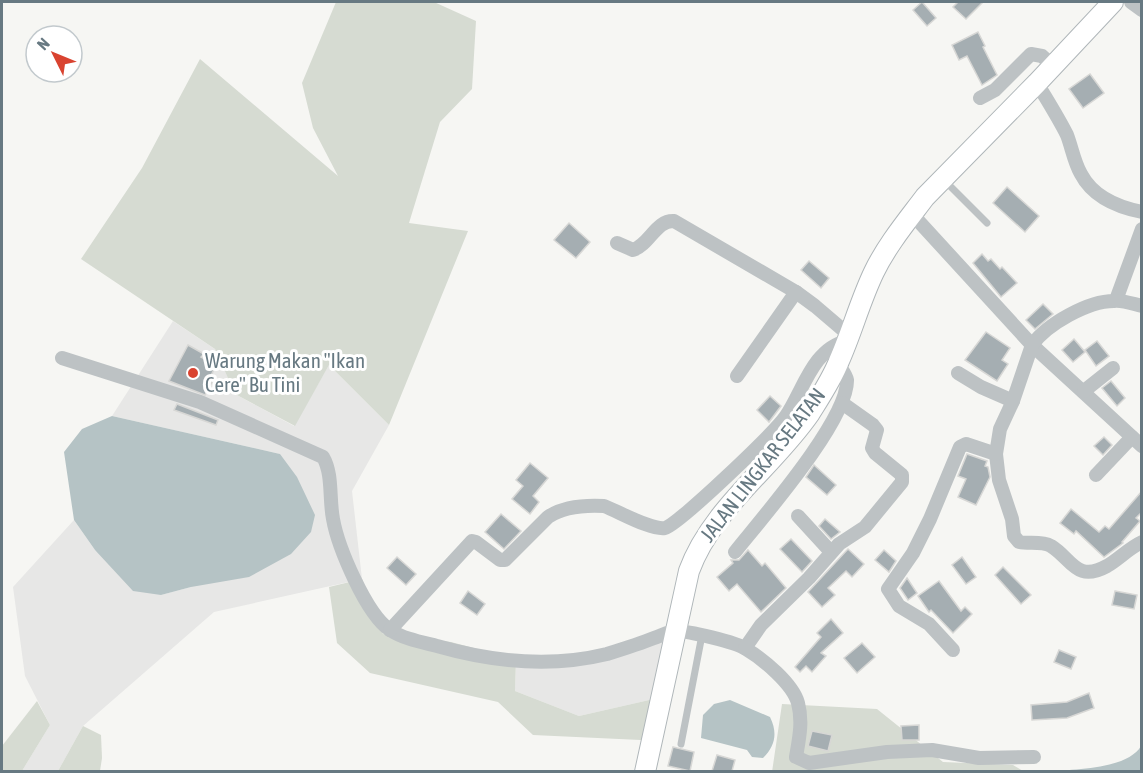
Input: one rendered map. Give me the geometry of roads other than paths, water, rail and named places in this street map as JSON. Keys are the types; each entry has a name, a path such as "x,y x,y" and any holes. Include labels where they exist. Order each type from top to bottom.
{"main road":[{"name":"JALAN LINGKAR SELATAN","path":"645,771 688,571 700,546 734,500 780,451 810,413 838,364 873,274 912,214 942,178 1037,83 1113,2"}],"street":[{"path":"1131,2 1142,10"},
{"path":"980,98 988,96 1032,54 1038,54 1053,66"},
{"path":"1037,83 1066,135 1080,174 1089,186 1112,203 1142,212"},
{"path":"912,214 1032,345 1137,441 1096,475"},
{"path":"390,630 472,542 476,542 500,560 505,560 548,517 557,511 597,506 621,512 657,527 667,527 691,508 773,432 786,415 817,361 833,346 848,338 796,292 674,221 667,220 640,247 633,250 617,243"},
{"path":"1116,300 1142,229"},
{"path":"736,376 796,292"},
{"path":"1142,306 1116,300 1103,302 1078,311 1049,328 1038,338 1032,345 1013,401 1000,429 996,454 999,480 1012,519 1014,536 1019,542 1044,543 1051,546 1078,570 1091,571 1105,567 1142,542"},
{"path":"62,358 200,402 323,457 327,464 333,519 339,545 371,610 390,630 408,639 493,660 533,663 569,661 606,654 675,631 702,635 745,648 787,682 798,701 802,721 796,757 809,763 886,752 932,750 979,758 1034,757"},
{"path":"735,552 814,451 842,403 847,381 846,375 838,364"},
{"path":"1084,391 1113,368"},
{"path":"958,373 981,387 1013,401"},
{"path":"745,648 761,625 809,578 831,552 844,539 865,527 904,478 872,448 877,430 873,425 842,403"},
{"path":"953,650 928,624 899,606 888,589 913,553 960,447 966,444 996,454"},
{"path":"798,516 831,552"}],"lane":[{"path":"942,178 987,223"},
{"path":"681,744 702,635"}],"place":[{"name":"Warung Makan \"Ikan Cere\" Bu Tini","path":"193,373"}]}
